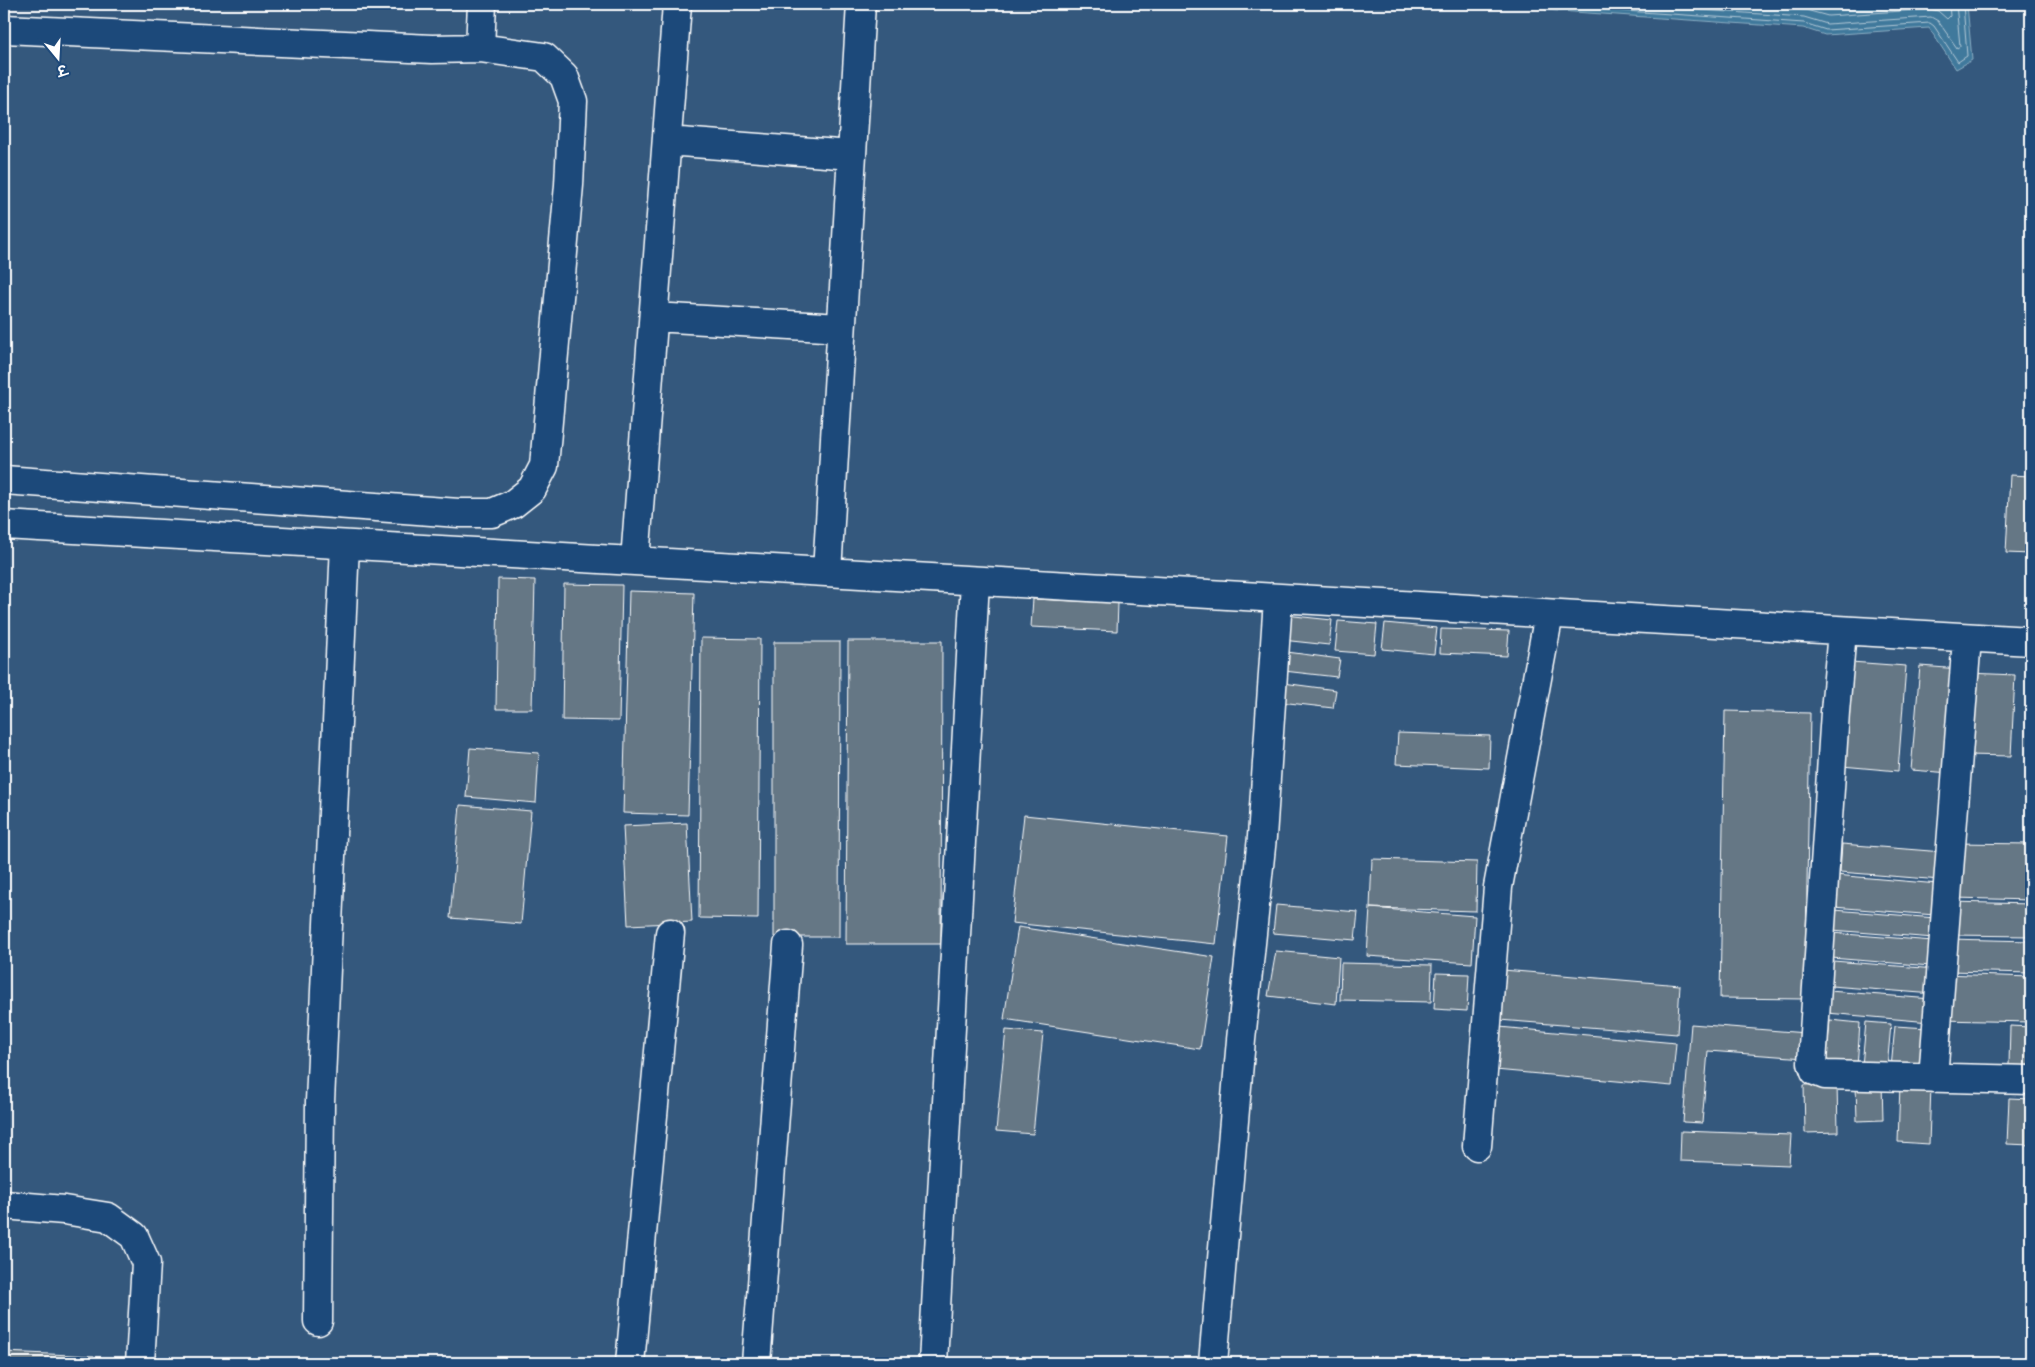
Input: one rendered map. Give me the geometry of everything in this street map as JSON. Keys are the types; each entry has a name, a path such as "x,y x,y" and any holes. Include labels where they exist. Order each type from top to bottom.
{"street":[{"path":"480,48 482,4"},
{"path":"635,561 677,4"},
{"path":"827,572 861,4"},
{"path":"4,29 432,49 480,48 544,58 564,76 573,100 569,185 544,466 532,489 514,504 492,513 459,513 4,480"},
{"path":"667,141 852,155"},
{"path":"654,317 841,328"},
{"path":"4,525 2031,642"},
{"path":"318,1321 320,1102 344,545"},
{"path":"933,1363 976,581"},
{"path":"1213,1363 1241,1040 1262,837 1278,598"},
{"path":"1477,1146 1498,887 1549,614"},
{"path":"1842,631 1812,1063 1815,1071 1825,1075 2031,1080"},
{"path":"1933,1078 1967,638"},
{"path":"630,1363 670,933"},
{"path":"756,1363 788,945"},
{"path":"4,1205 64,1210 108,1217 134,1236 146,1263 140,1363"}],"water":[{"path":"1545,4 1967,4 1972,60 1956,69 1929,28 1825,35 1803,28 1545,10"}],"building":[{"path":"2010,475 2031,476 2031,554 2006,553"},
{"path":"498,579 535,580 532,709 496,709"},
{"path":"564,584 622,585 619,721 562,720"},
{"path":"629,591 694,593 688,815 623,813"},
{"path":"1033,599 1118,603 1117,631 1031,627"},
{"path":"1285,615 1332,620 1329,645 1282,640"},
{"path":"1338,621 1377,624 1374,654 1335,651"},
{"path":"1385,623 1437,628 1434,654 1382,649"},
{"path":"1441,629 1509,631 1507,656 1440,653"},
{"path":"701,638 760,639 758,919 699,918"},
{"path":"848,641 942,641 941,944 846,944"},
{"path":"774,642 840,642 839,937 774,937"},
{"path":"1287,652 1340,659 1337,677 1284,671"},
{"path":"1851,662 1906,666 1898,771 1842,766"},
{"path":"1920,666 1960,669 1951,773 1911,770"},
{"path":"1969,673 2015,675 2011,756 1966,755"},
{"path":"1283,683 1336,690 1333,708 1280,702"},
{"path":"1725,711 1810,713 1805,999 1720,998"},
{"path":"1398,733 1490,736 1489,768 1396,764"},
{"path":"470,748 539,753 536,803 466,797"},
{"path":"460,805 531,811 521,924 450,918"},
{"path":"1024,815 1228,836 1216,944 1012,923"},
{"path":"687,823 692,922 628,925 623,826"},
{"path":"1955,843 2031,844 2031,900 1954,898"},
{"path":"1842,844 1943,852 1941,880 1840,872"},
{"path":"1372,859 1477,862 1476,911 1370,908"},
{"path":"1835,875 1938,884 1935,915 1833,907"},
{"path":"1951,902 2031,904 2031,936 1950,935"},
{"path":"1276,905 1358,912 1355,940 1273,933"},
{"path":"1370,908 1475,916 1472,963 1367,956"},
{"path":"1834,910 1936,918 1934,938 1832,930"},
{"path":"1018,927 1214,957 1200,1049 1004,1019"},
{"path":"1832,933 1933,941 1931,966 1831,958"},
{"path":"1949,939 2031,941 2031,973 1948,971"},
{"path":"1276,951 1339,957 1336,1004 1268,996"},
{"path":"1833,961 1936,969 1934,994 1831,986"},
{"path":"1341,963 1432,965 1431,1002 1340,1000"},
{"path":"1503,970 1680,985 1677,1034 1499,1020"},
{"path":"1436,973 1469,974 1467,1011 1434,1009"},
{"path":"1942,974 2031,977 2031,1022 1940,1020"},
{"path":"1829,991 1932,999 1930,1022 1827,1013"},
{"path":"1830,1020 1860,1023 1857,1068 1826,1066"},
{"path":"1866,1022 1891,1024 1887,1068 1862,1066"},
{"path":"1691,1024 1806,1033 1805,1058 1708,1051 1702,1123 1683,1122"},
{"path":"1895,1026 1928,1028 1924,1071 1891,1068"},
{"path":"2010,1026 2031,1027 2031,1066 2009,1065"},
{"path":"1499,1027 1676,1043 1672,1086 1495,1070"},
{"path":"1006,1030 1043,1033 1033,1134 996,1131"},
{"path":"1882,1083 1883,1120 1857,1121 1856,1084"},
{"path":"1837,1084 1838,1132 1805,1133 1804,1085"},
{"path":"1900,1084 1931,1085 1929,1144 1898,1142"},
{"path":"2009,1098 2031,1099 2031,1145 2007,1144"},
{"path":"1681,1131 1791,1135 1789,1165 1680,1161"},
{"path":"4,1352 94,1356 93,1363 4,1363"}]}
